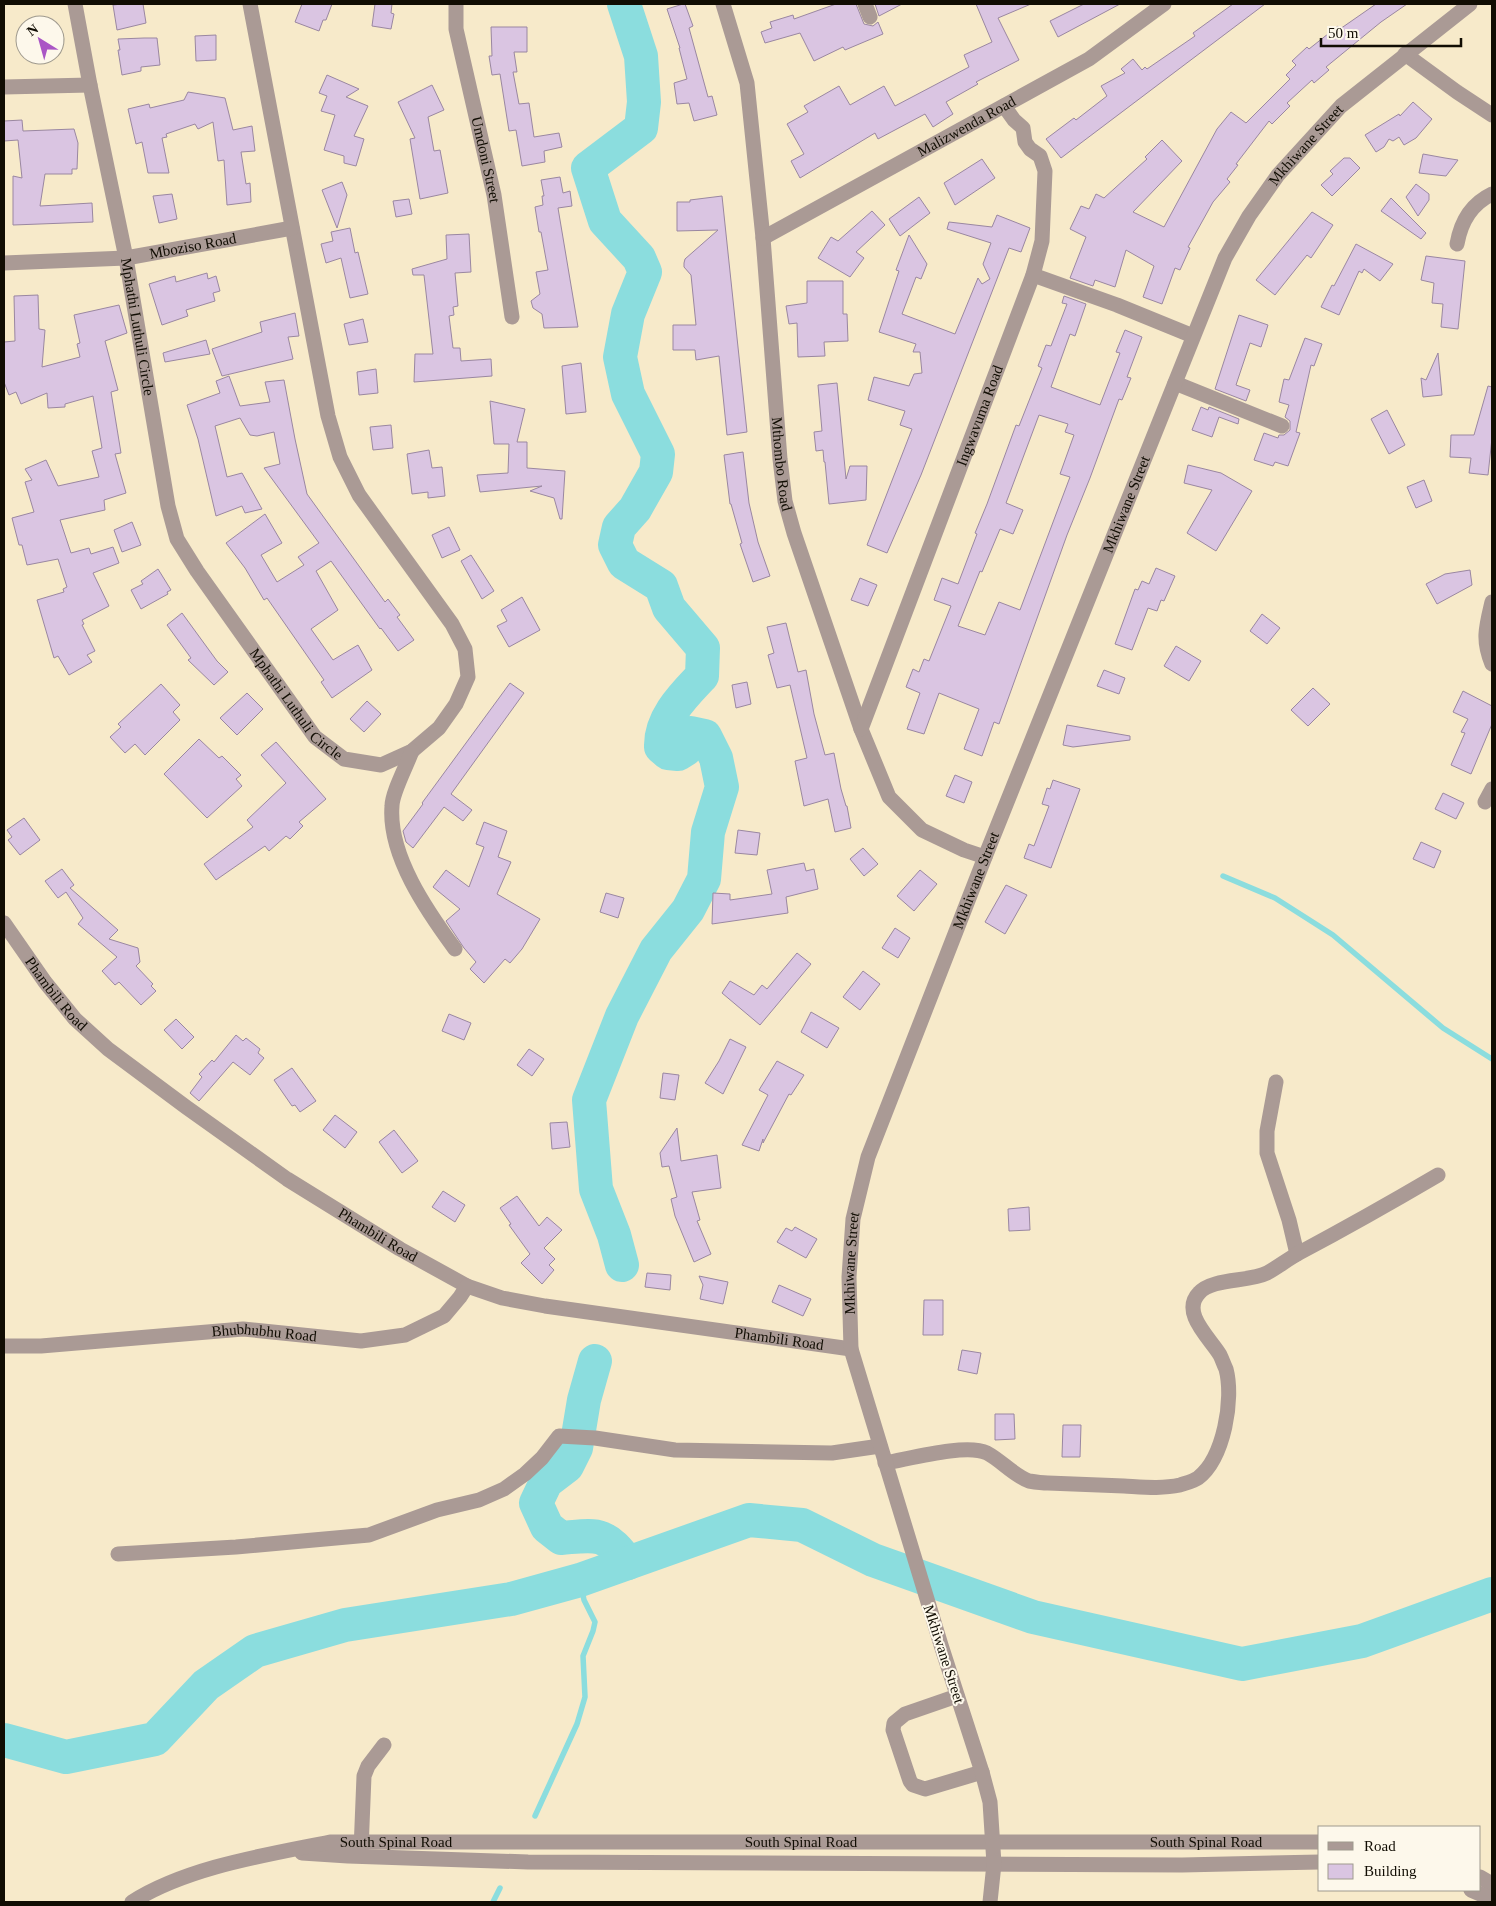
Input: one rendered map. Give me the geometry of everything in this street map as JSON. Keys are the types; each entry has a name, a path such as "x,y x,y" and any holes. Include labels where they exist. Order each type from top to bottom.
{"street":[{"name":"Mphathi Luthuli Circle","path":"75,4 126,258 168,506 177,539 197,571 315,737 344,759 381,765 412,752 438,728 456,704 468,677 466,649 452,624 359,495 340,458 328,416 250,4"},
{"name":"Umdoni Street","path":"456,4 456,29 494,195 512,317"},
{"name":"Mthombo Road","path":"723,4 747,82 763,238 780,459 785,501 794,533 861,729 889,797 922,830 964,850 985,857"},
{"name":"Mkhiwane Street","path":"990,1902 994,1864 990,1802 851,1350 849,1276 854,1219 868,1157 985,857 1225,258 1249,216 1278,175 1341,106 1470,4"},
{"name":"Malizwenda Road","path":"763,238 1089,59 1160,5"},
{"path":"1405,54 1492,115"},
{"path":"4,87 90,85"},
{"name":"Ingwavuma Road","path":"861,729 1034,275 1042,241 1045,171 1040,156 1030,149 1025,142 1023,128 1014,120 1004,106"},
{"path":"1457,244 1464,218 1478,201 1492,194"},
{"name":"Mboziso Road","path":"4,263 126,258 292,228"},
{"path":"1034,275 1117,305 1194,336"},
{"path":"1175,383 1282,426"},
{"path":"1492,602 1485,634 1492,664"},
{"path":"412,752 392,804 392,824 398,849 413,884 432,918 455,948"},
{"name":"Phambili Road","path":"4,924 45,982 75,1019 108,1049 287,1179 400,1249 467,1286 502,1298 546,1306 851,1350"},
{"path":"1276,1082 1267,1131 1268,1153 1289,1220 1297,1254"},
{"path":"885,1463 959,1450 977,1450 987,1453 1020,1477 1030,1481 1161,1488 1180,1485 1197,1479 1210,1466 1215,1456 1225,1427 1229,1394 1226,1370 1220,1355 1206,1337 1195,1318 1193,1308 1198,1293 1209,1286 1252,1278 1266,1273 1438,1175"},
{"name":"Bhubhubhu Road","path":"4,1346 41,1346 243,1329 361,1342 405,1335 444,1316 467,1286"},
{"path":"118,1554 236,1547 369,1535 437,1510 479,1500 504,1489 525,1474 542,1458 560,1436 595,1438 675,1450 832,1453 880,1446"},
{"path":"957,1696 905,1714 894,1723 893,1730 901,1755 910,1780 919,1788 925,1789 982,1772"},
{"path":"361,1849 364,1776 368,1766 384,1745"},
{"name":"South Spinal Road","path":"132,1902 180,1880 218,1866 330,1842 361,1849 528,1862 1182,1865 1318,1862"},
{"name":"South Spinal Road","path":"361,1849 992,1842 1318,1842"},
{"path":"1481,1878 1492,1884"},
{"path":"1473,1891 1492,1899"}],"building":[{"path":"143,4 146,23 117,30 113,5"},
{"path":"302,4 332,4 326,20 323,20 319,31 295,22"},
{"path":"375,4 392,4 391,13 394,14 391,29 372,26"},
{"path":"685,4 693,26 689,28 708,97 712,96 717,115 694,121 689,103 677,104 674,83 687,79 680,48 667,9"},
{"path":"836,4 856,4 864,24 873,26 878,22 883,34 845,50 843,47 814,61 800,33 765,43 761,32 772,28 770,22 793,15 794,19"},
{"path":"875,4 902,4 879,16"},
{"path":"976,4 1031,4 998,18 1019,60 976,82 978,84 946,102 953,114 933,127 925,114 878,139 875,133 800,178 791,161 804,154 787,124 808,112 804,106 839,86 850,105 884,86 895,106 969,67 964,55 992,42"},
{"path":"1084,4 1120,4 1058,37 1050,21"},
{"path":"1233,4 1265,4 1061,158 1046,139 1074,118 1076,120 1107,96 1101,86 1125,73 1121,69 1133,59 1142,70 1145,67 1147,69 1195,36 1193,33"},
{"path":"1376,4 1407,4 1381,22 1326,67 1329,70 1314,83 1312,80 1287,103 1290,106 1272,124 1269,121 1236,164 1238,165 1227,179 1230,182 1213,202 1188,247 1190,248 1180,270 1175,268 1162,304 1143,297 1154,266 1126,250 1115,287 1095,280 1093,286 1070,278 1086,237 1070,229 1081,206 1089,209 1096,194 1104,198 1147,159 1145,157 1162,140 1182,161 1133,212 1164,227 1217,129 1231,112 1246,123 1290,79 1286,75 1296,65 1292,61 1307,47 1309,49 1338,26 1340,29"},
{"path":"491,27 527,27 527,52 514,52 517,72 513,72 519,104 529,103 534,137 559,133 562,147 544,151 545,162 522,166 516,130 509,131 500,74 492,75 489,56 492,56"},
{"path":"216,35 216,60 196,61 195,36"},
{"path":"157,38 160,65 141,67 141,71 122,75 118,39"},
{"path":"327,75 359,89 346,97 368,106 354,136 364,139 356,166 344,163 344,156 324,150 335,115 321,111 327,96 319,93"},
{"path":"432,85 444,110 428,117 434,151 440,150 448,193 420,199 410,139 415,138 398,102"},
{"path":"188,92 225,98 233,130 252,126 255,151 241,152 246,184 250,183 251,202 227,205 224,160 218,161 213,122 198,129 195,124 166,134 167,137 162,138 169,173 148,173 142,142 136,144 128,109 149,104 150,108 184,100"},
{"path":"1413,102 1432,119 1416,138 1404,145 1399,137 1393,141 1389,139 1384,147 1376,152 1365,135 1399,114 1400,116"},
{"path":"22,120 23,131 74,129 78,143 77,169 72,169 72,174 45,174 40,206 92,203 93,222 13,225 13,176 22,178 18,140 4,141 4,121"},
{"path":"1423,154 1458,160 1446,176 1419,173"},
{"path":"1344,158 1350,158 1360,168 1332,196 1321,185 1333,174 1330,171"},
{"path":"982,159 995,178 955,205 944,183"},
{"path":"560,177 563,193 570,191 572,206 558,208 578,327 544,328 542,314 533,308 531,301 540,294 536,272 548,270 535,207 543,205 542,196 544,196 541,180"},
{"path":"342,182 347,195 337,228 322,190"},
{"path":"1416,184 1429,194 1429,200 1418,216 1406,197"},
{"path":"172,194 177,219 159,223 153,196"},
{"path":"722,196 747,432 727,435 719,356 696,360 695,350 673,350 673,325 696,325 691,275 684,267 685,259 718,230 677,231 677,202 690,202 690,200"},
{"path":"919,197 930,213 900,236 889,219"},
{"path":"1391,198 1426,233 1421,239 1381,211"},
{"path":"409,199 412,214 396,217 393,201"},
{"path":"872,211 885,225 856,252 864,258 850,277 818,258 831,237 838,241"},
{"path":"1312,212 1333,225 1311,258 1307,255 1275,295 1256,280"},
{"path":"997,215 1030,228 1021,252 1009,248 921,475 887,553 867,545 912,429 900,425 905,411 868,400 874,377 909,386 914,374 922,373 920,352 913,352 916,344 879,332 899,271 896,270 909,235 927,264 921,279 916,277 902,314 955,334 978,278 982,284 990,279 983,264 991,243 947,229 949,222 992,227"},
{"path":"350,228 355,253 358,252 368,294 350,298 341,258 326,263 321,244 333,241 331,232"},
{"path":"469,234 471,272 455,273 458,306 453,307 454,315 449,316 453,348 460,348 461,361 491,359 492,376 414,382 415,354 433,354 424,275 413,275 412,269 447,259 446,235"},
{"path":"1356,244 1393,264 1380,281 1364,269 1362,273 1359,271 1339,315 1321,307"},
{"path":"1426,256 1465,261 1458,329 1441,327 1443,304 1432,303 1434,283 1421,280"},
{"path":"207,273 208,279 216,276 220,291 213,293 215,301 186,310 188,316 162,325 149,284 175,276 176,282"},
{"path":"807,281 843,281 843,314 847,314 848,341 824,342 825,356 798,357 797,323 789,324 786,306 807,303"},
{"path":"38,295 39,329 45,330 42,367 80,357 77,344 80,343 74,315 119,305 127,333 105,341 118,390 111,392 121,453 115,454 126,493 104,500 105,510 60,520 71,553 89,548 91,554 113,547 119,563 93,573 109,606 82,620 84,624 82,625 95,651 87,655 92,662 69,675 58,656 54,658 37,600 64,592 63,589 67,587 58,559 27,565 22,545 19,545 12,518 34,512 25,482 32,480 25,469 46,460 58,486 99,477 92,451 102,448 93,396 65,404 65,407 48,408 47,393 21,404 16,392 9,395 4,382 4,342 15,341 14,296"},
{"path":"1064,296 1086,304 1075,336 1070,334 1051,387 1100,405 1120,353 1116,352 1125,330 1142,337 1127,377 1131,378 1122,400 1119,399 1067,535 999,724 994,722 982,756 964,749 979,709 939,693 924,734 907,729 920,693 906,687 913,669 919,672 924,659 929,661 951,606 934,600 942,578 958,584 977,534 975,533 1016,425 1019,426 1042,368 1038,366 1046,345 1051,346 1067,304 1062,303","holes":["1039,415 1068,424 1065,432 1074,435 1060,474 1070,477 1020,610 999,602 985,635 958,626 980,571 982,572 1000,529 1013,534 1023,510 1006,503"]},
{"path":"295,313 299,336 288,337 293,359 222,376 212,349 262,332 260,322"},
{"path":"1239,315 1268,325 1261,347 1250,343 1236,385 1250,390 1246,401 1215,389"},
{"path":"363,319 368,342 349,345 344,324"},
{"path":"1305,338 1322,344 1314,366 1311,365 1296,432 1300,433 1288,466 1275,462 1273,466 1254,460 1264,433 1278,438 1279,435 1284,435 1290,430 1290,421 1285,417 1289,405 1279,402 1284,379 1289,380"},
{"path":"206,340 210,354 165,362 163,353"},
{"path":"1438,353 1442,395 1423,397 1421,378 1426,380"},
{"path":"581,363 586,412 566,414 562,366"},
{"path":"376,369 378,393 359,395 357,372"},
{"path":"229,376 240,406 270,402 265,382 284,380 307,494 385,602 388,599 400,615 397,617 414,640 398,651 331,561 316,571 338,610 311,629 333,660 358,645 372,670 332,698 321,682 324,680 267,598 264,600 245,568 226,543 265,514 282,543 261,555 277,582 304,565 298,557 319,543 264,468 280,464 274,432 257,436 250,435 240,418 215,426 227,477 242,473 262,509 245,513 242,506 216,516 198,439 187,405 220,393 216,381"},
{"path":"837,383 846,479 850,466 867,466 866,500 829,504 823,450 816,451 814,432 822,431 818,385"},
{"path":"1488,386 1492,387 1492,438 1488,475 1469,473 1471,458 1450,457 1451,435 1474,435"},
{"path":"490,401 525,409 517,442 527,442 527,468 565,471 562,519 560,519 554,498 530,491 542,486 480,492 477,475 508,473 509,444 494,444"},
{"path":"1201,407 1208,410 1209,407 1239,419 1238,424 1219,417 1212,437 1192,430"},
{"path":"1387,410 1405,445 1389,454 1371,419"},
{"path":"391,425 393,448 373,450 370,427"},
{"path":"429,450 432,468 442,467 445,496 428,498 428,492 412,494 407,454"},
{"path":"743,452 749,503 758,542 770,576 753,582 740,544 742,543 730,504 724,455"},
{"path":"1188,465 1221,473 1252,491 1216,551 1187,533 1212,490 1184,483"},
{"path":"1424,480 1432,501 1416,508 1407,487"},
{"path":"132,522 141,545 122,552 114,530"},
{"path":"449,527 460,550 442,558 432,535"},
{"path":"471,555 494,591 482,599 461,561"},
{"path":"1156,568 1175,576 1164,601 1161,600 1157,611 1148,608 1132,650 1115,644 1135,589 1138,590 1142,581 1149,584"},
{"path":"158,569 171,590 167,592 168,594 141,609 131,590 143,584 141,581"},
{"path":"1470,570 1472,585 1437,604 1426,584 1445,574"},
{"path":"860,578 877,585 868,606 851,600"},
{"path":"522,597 540,630 509,647 497,626 507,621 501,610"},
{"path":"182,613 217,661 228,672 214,685 188,660 191,658 167,625"},
{"path":"1262,614 1280,628 1267,644 1250,631"},
{"path":"786,623 798,672 806,670 814,714 825,755 834,753 851,828 835,832 828,799 804,806 795,761 807,758 790,685 777,688 768,655 774,653 767,627"},
{"path":"1176,646 1201,661 1189,681 1164,666"},
{"path":"1104,670 1125,678 1119,694 1097,686"},
{"path":"747,682 751,704 736,708 732,685"},
{"path":"510,683 524,693 451,794 472,810 463,821 444,807 413,848 406,842 403,831"},
{"path":"161,684 180,705 173,712 180,720 145,755 135,744 125,753 110,737 121,727 118,724"},
{"path":"1313,688 1330,704 1308,726 1291,710"},
{"path":"1463,691 1492,706 1492,724 1471,774 1451,765 1465,733 1461,732 1468,719 1453,712"},
{"path":"247,693 263,709 237,735 220,718"},
{"path":"367,701 381,714 364,732 350,719"},
{"path":"1067,725 1130,736 1130,740 1073,747 1063,745"},
{"path":"199,739 219,758 222,756 241,775 236,779 242,786 207,818 164,774"},
{"path":"276,742 326,799 299,822 303,826 290,839 286,836 269,851 265,846 216,880 204,864 253,827 247,820 286,783 261,755"},
{"path":"955,775 972,782 964,803 946,796"},
{"path":"1053,780 1080,789 1051,868 1024,858 1029,844 1034,846 1049,806 1042,804 1047,788 1050,789"},
{"path":"1443,793 1464,803 1456,819 1435,809"},
{"path":"24,818 40,840 20,855 8,840 12,837 7,830"},
{"path":"484,822 507,831 498,857 511,862 497,894 540,919 522,949 510,963 505,959 484,983 470,969 476,962 446,921 460,909 433,887 446,870 469,887 484,847 476,844"},
{"path":"738,830 760,833 757,855 735,853"},
{"path":"1421,842 1441,851 1434,868 1413,859"},
{"path":"863,848 878,864 864,876 850,859"},
{"path":"804,863 806,871 814,869 818,889 786,897 788,913 712,924 713,893 730,894 730,900 772,894 767,870"},
{"path":"62,869 74,885 70,888 118,930 109,939 138,948 140,962 136,966 153,984 151,986 156,991 141,1005 119,982 115,985 102,971 117,957 78,924 83,918 66,892 58,898 45,881"},
{"path":"920,870 937,884 914,911 897,896"},
{"path":"1006,885 1027,895 1005,934 985,922"},
{"path":"606,893 624,898 618,918 600,912"},
{"path":"895,928 910,938 898,958 882,948"},
{"path":"797,953 811,964 760,1025 722,993 730,981 754,995 762,985 767,989"},
{"path":"863,971 880,984 860,1010 843,997"},
{"path":"811,1012 839,1028 827,1048 801,1032"},
{"path":"449,1014 471,1023 464,1040 442,1031"},
{"path":"176,1019 194,1037 182,1049 164,1030"},
{"path":"236,1035 243,1041 246,1038 260,1049 258,1053 264,1058 250,1075 233,1062 199,1101 190,1093 202,1077 199,1074 212,1060 214,1062"},
{"path":"730,1039 746,1047 723,1094 705,1083"},
{"path":"529,1049 544,1059 532,1076 517,1065"},
{"path":"777,1061 804,1075 791,1095 789,1094 763,1143 763,1139 759,1151 742,1145 768,1095 759,1090"},
{"path":"292,1068 316,1101 300,1112 295,1105 292,1106 274,1080"},
{"path":"663,1073 679,1075 675,1100 660,1098"},
{"path":"335,1115 357,1132 345,1148 323,1130"},
{"path":"567,1122 570,1147 552,1149 550,1123"},
{"path":"677,1128 681,1161 717,1155 721,1188 692,1192 700,1220 697,1221 711,1254 694,1262 675,1216 671,1199 677,1197 669,1166 662,1167 660,1153"},
{"path":"394,1130 418,1161 402,1173 379,1142"},
{"path":"443,1191 465,1205 455,1222 432,1207"},
{"path":"517,1196 539,1226 547,1217 562,1230 544,1248 555,1259 549,1265 554,1270 542,1284 521,1263 530,1254 509,1225 511,1224 500,1208"},
{"path":"1029,1207 1030,1230 1009,1231 1008,1209"},
{"path":"795,1227 817,1239 806,1258 777,1242 786,1228 792,1231"},
{"path":"647,1273 671,1275 670,1290 645,1287"},
{"path":"699,1276 728,1282 723,1304 700,1299 703,1285"},
{"path":"779,1285 811,1299 803,1316 772,1302"},
{"path":"924,1300 943,1300 943,1335 923,1335"},
{"path":"962,1350 981,1353 977,1374 958,1370"},
{"path":"995,1414 1014,1414 1015,1439 995,1440"},
{"path":"1063,1425 1081,1425 1080,1457 1062,1457"}],"waterway":[{"path":"622,1265 614,1235 596,1189 589,1100 622,1016 656,950 688,910 704,879 708,832 722,787 716,758 705,736 691,733 686,749 678,754 668,753 661,747 664,726 674,708 702,676 703,648 669,608 661,586 624,563 615,545 619,527 635,509 656,472 658,454 628,394 620,357 628,314 645,272 639,258 605,221 588,168 641,128 644,102 641,56 624,4"},
{"path":"1223,876 1275,898 1333,935 1443,1028 1492,1059"},
{"path":"595,1361 584,1400 576,1448 567,1466 546,1482 536,1503 547,1527 561,1538 599,1537 613,1545 628,1563"},
{"path":"4,1740 66,1757 155,1739 206,1685 255,1651 345,1625 511,1599 580,1580 749,1520 802,1525 873,1560 1033,1617 1242,1664 1362,1641 1492,1594"},
{"path":"535,1816 577,1724 585,1697 583,1656 595,1622 584,1600 580,1580"},
{"path":"493,1902 500,1888"}]}
